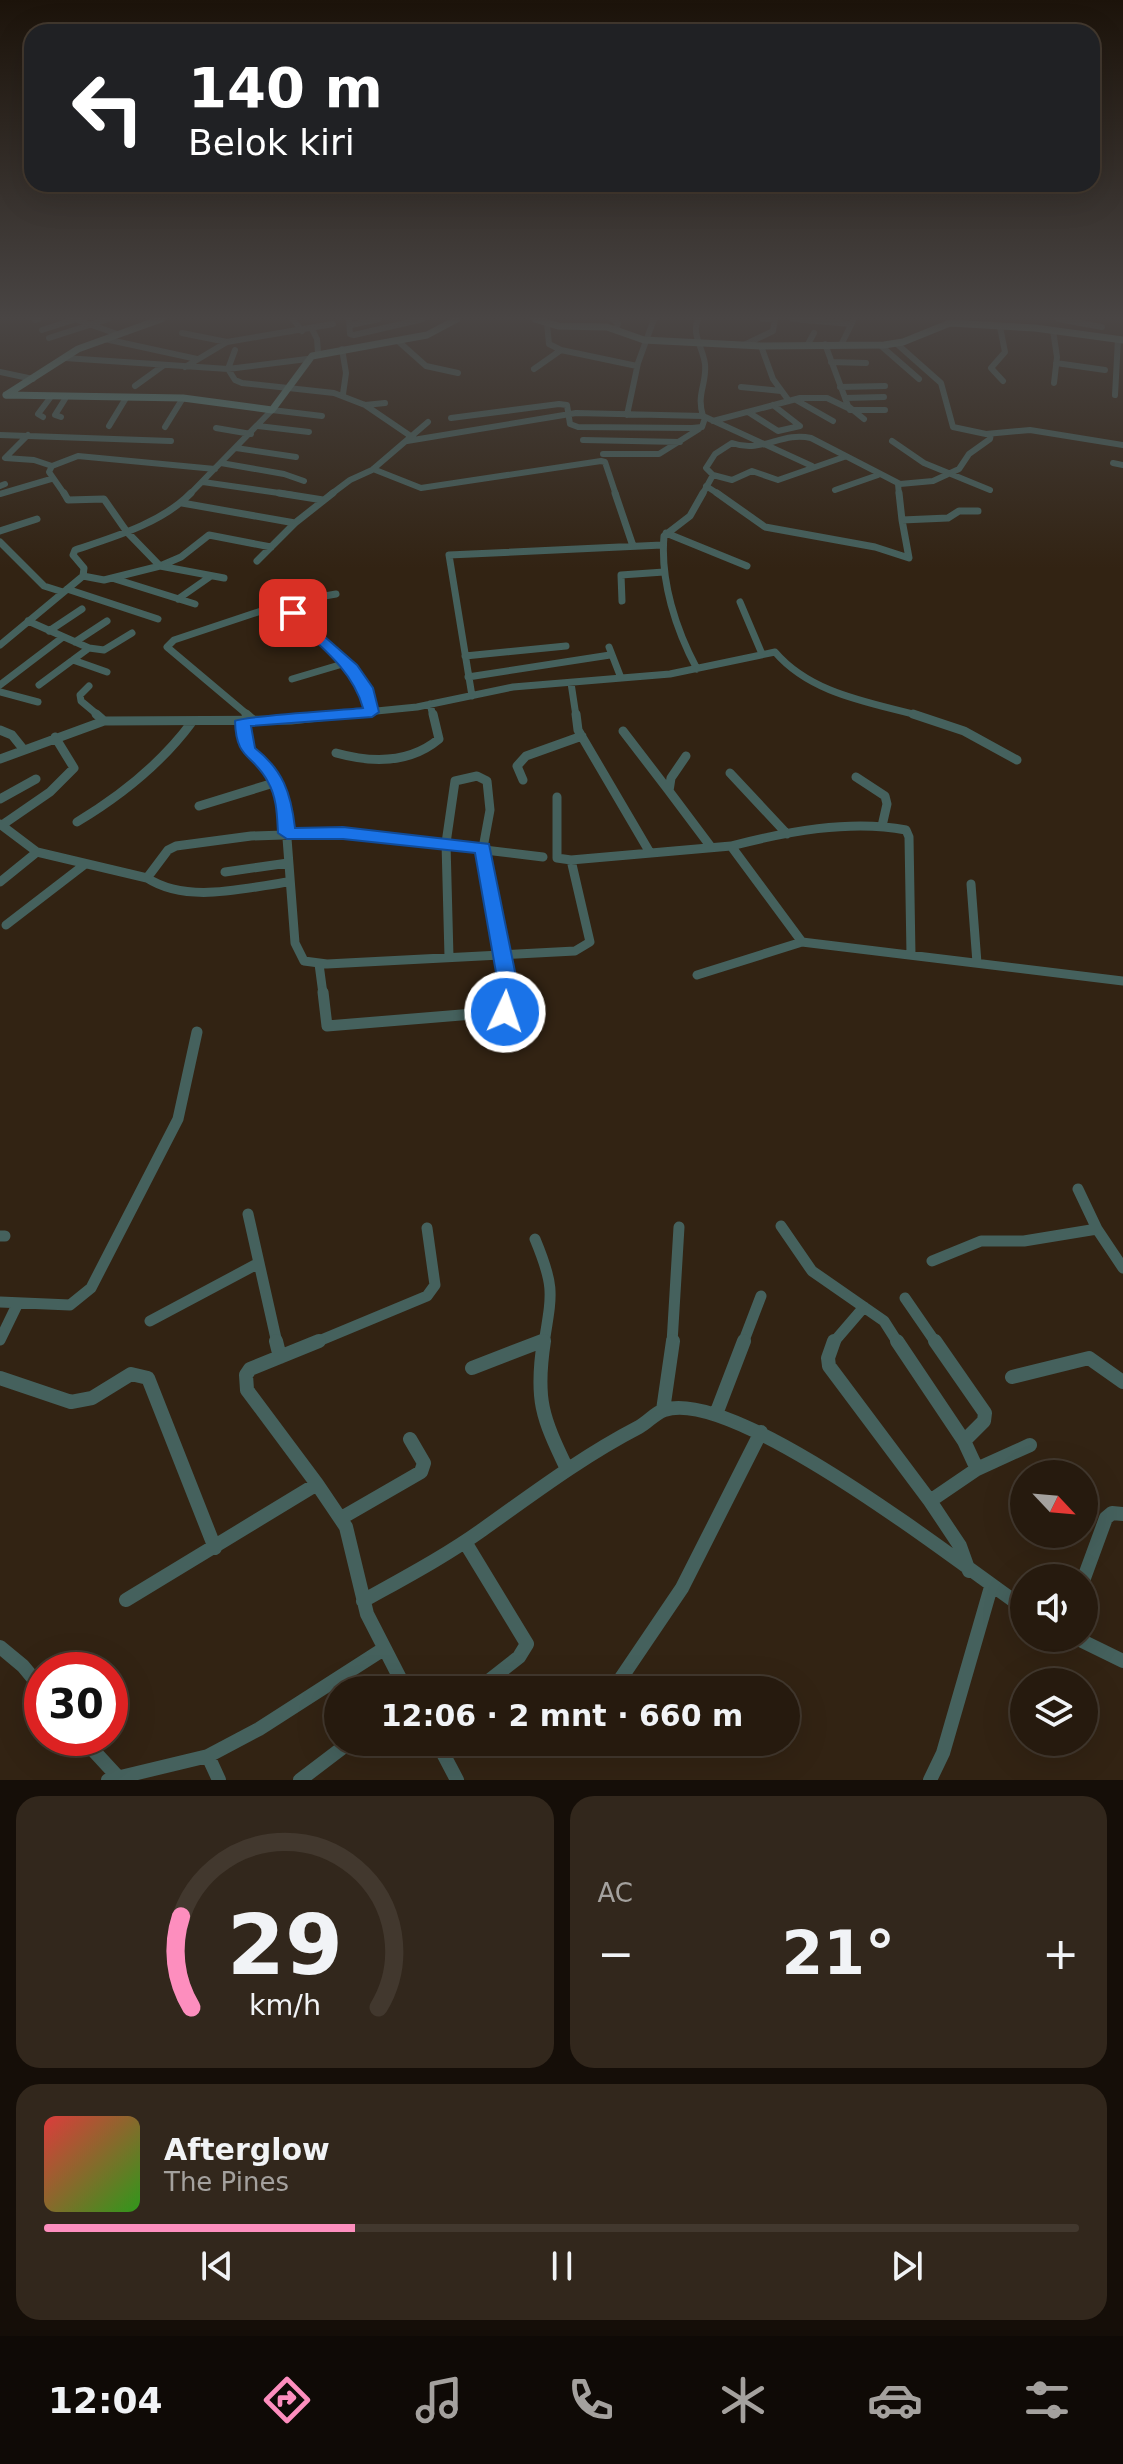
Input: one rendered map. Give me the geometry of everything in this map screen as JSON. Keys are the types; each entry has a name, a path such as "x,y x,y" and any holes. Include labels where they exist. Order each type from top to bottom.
{"street":[{"path":"43,417 38,414 47,402"},
{"path":"61,417 55,416 63,402"},
{"path":"109,426 124,402"},
{"path":"165,427 180,402"},
{"path":"213,402 322,416"},
{"path":"0,645 83,576 84,568 73,555 75,550 127,532 182,503 278,402"},
{"path":"359,402 409,439 571,413 704,417 812,466"},
{"path":"627,415 630,402"},
{"path":"603,454 659,454 702,427 704,417 699,402"},
{"path":"713,421 787,402"},
{"path":"794,402 833,421"},
{"path":"833,402 864,419"},
{"path":"847,402 850,410"},
{"path":"946,402 953,427 991,434 1030,430 1123,445"},
{"path":"365,405 385,403"},
{"path":"451,418 563,404 571,413 570,424 578,427 702,427"},
{"path":"748,412 778,431 800,426 773,405"},
{"path":"850,410 885,410"},
{"path":"501,411 505,423"},
{"path":"725,418 744,434"},
{"path":"257,561 323,500 353,478 373,469 428,422"},
{"path":"258,426 309,432"},
{"path":"216,428 251,434"},
{"path":"844,457 778,480 752,471 731,480 713,475 705,469 722,448 734,443 748,449 807,436 898,484 933,481 965,464 968,455 990,439 991,434"},
{"path":"0,435 171,441"},
{"path":"28,435 5,458 34,460 52,466 78,456 215,469"},
{"path":"583,440 680,442"},
{"path":"892,441 919,461 990,490"},
{"path":"236,448 296,457"},
{"path":"373,469 421,488 605,462 633,546"},
{"path":"221,463 270,471 304,481"},
{"path":"1113,463 1123,465"},
{"path":"52,466 49,472 51,479 68,500 104,499 127,532 160,566 224,578"},
{"path":"255,489 270,471"},
{"path":"697,669 680,638 664,572 662,545 666,533 690,516 713,475"},
{"path":"835,490 878,475"},
{"path":"0,494 51,479"},
{"path":"203,482 323,500"},
{"path":"706,486 765,527 875,547 909,558 898,484"},
{"path":"182,503 295,523"},
{"path":"902,520 948,518 964,509 978,511"},
{"path":"0,531 37,519"},
{"path":"666,533 747,566"},
{"path":"83,576 104,580 160,566 181,557 209,535 271,547"},
{"path":"0,542 44,586 158,619"},
{"path":"472,696 451,553 662,545"},
{"path":"622,601 621,575 664,572"},
{"path":"178,599 211,576"},
{"path":"112,578 195,604"},
{"path":"254,721 167,647 174,640 285,603 336,594"},
{"path":"740,602 762,654"},
{"path":"285,603 323,644 346,663 365,688 372,712"},
{"path":"49,631 82,609"},
{"path":"28,621 89,648 108,648 132,633"},
{"path":"75,642 107,621"},
{"path":"0,685 63,637"},
{"path":"465,656 566,646"},
{"path":"39,685 89,648"},
{"path":"468,677 609,651 621,678"},
{"path":"0,759 104,721 254,721 372,712 513,687 697,669 775,652 785,666 818,686 956,728 1017,760"},
{"path":"73,660 107,672"},
{"path":"292,679 346,663"},
{"path":"571,683 582,736 649,851"},
{"path":"89,686 80,695 81,701 104,721"},
{"path":"0,692 38,702"},
{"path":"336,753 367,760 423,752 439,739 430,704"},
{"path":"243,721 243,738 248,751 264,764 284,799 288,882 297,952 304,961 319,964 575,951 590,942 571,860"},
{"path":"77,822 158,765 192,722"},
{"path":"0,730 12,735 24,750"},
{"path":"623,731 711,847"},
{"path":"523,780 517,766 526,756 582,736"},
{"path":"55,737 74,768 50,792 1,824 37,852 147,878 153,885 174,891 288,882"},
{"path":"669,791 671,778 686,756"},
{"path":"730,773 787,834"},
{"path":"319,964 327,1026 510,1011 504,956 483,848 490,810 487,781 477,776 455,781 446,843 449,957"},
{"path":"856,777 885,796 887,804 882,826"},
{"path":"0,799 36,779"},
{"path":"199,806 277,782"},
{"path":"557,797 557,858 571,860 731,846 787,834 882,826 906,830 909,837 911,955"},
{"path":"147,878 168,850 176,846 287,833 343,833 543,857"},
{"path":"731,846 802,942"},
{"path":"0,882 37,852"},
{"path":"225,872 288,863"},
{"path":"6,925 84,865"},
{"path":"971,884 977,963"},
{"path":"697,975 802,942 1123,981"},
{"path":"0,1302 70,1305 91,1288 178,1119 197,1032"},
{"path":"1078,1189 1097,1229 1123,1268"},
{"path":"248,1214 280,1357"},
{"path":"781,1226 812,1271 884,1321 964,1441 977,1469"},
{"path":"363,1601 465,1542 567,1469 608,1442 652,1420 663,1410 672,1351 679,1227"},
{"path":"398,1676 382,1650 363,1601 349,1530 343,1517 247,1390 244,1381 250,1369 427,1296 435,1285 427,1228"},
{"path":"932,1261 986,1240 1024,1241 1097,1229"},
{"path":"535,1239 550,1275 552,1291 538,1380 546,1425 567,1469"},
{"path":"150,1321 259,1263"},
{"path":"716,1414 761,1296"},
{"path":"905,1298 985,1413 984,1421 964,1441"},
{"path":"0,1340 18,1303"},
{"path":"864,1307 830,1345 826,1355 829,1366 930,1501 960,1546 970,1573"},
{"path":"472,1368 542,1341"},
{"path":"1012,1377 1089,1358 1100,1363 1108,1375 1123,1382"},
{"path":"0,1378 71,1402 92,1398 131,1374 148,1378 215,1548"},
{"path":"663,1410 716,1414 761,1432 908,1526 1010,1599"},
{"path":"622,1676 682,1588 761,1432"},
{"path":"343,1517 421,1472 424,1463 410,1439"},
{"path":"930,1501 977,1469 1030,1445"},
{"path":"126,1600 317,1484"},
{"path":"1089,1564 1106,1518 1112,1513 1123,1514"},
{"path":"465,1542 527,1644 519,1657 495,1676"},
{"path":"930,1780 943,1753 991,1587"},
{"path":"0,1647 24,1667"},
{"path":"1098,1649 1123,1661"},
{"path":"96,1756 113,1778 208,1756 259,1729 382,1650"},
{"path":"208,1756 219,1780"},
{"path":"300,1780 332,1756"},
{"path":"444,1756 457,1780"}],"route":[{"path":"293,613 351,668 365,688 372,712 243,721 243,738 248,751 264,764 284,799 287,833 343,833 483,848 512,1007 505,1012"}]}
